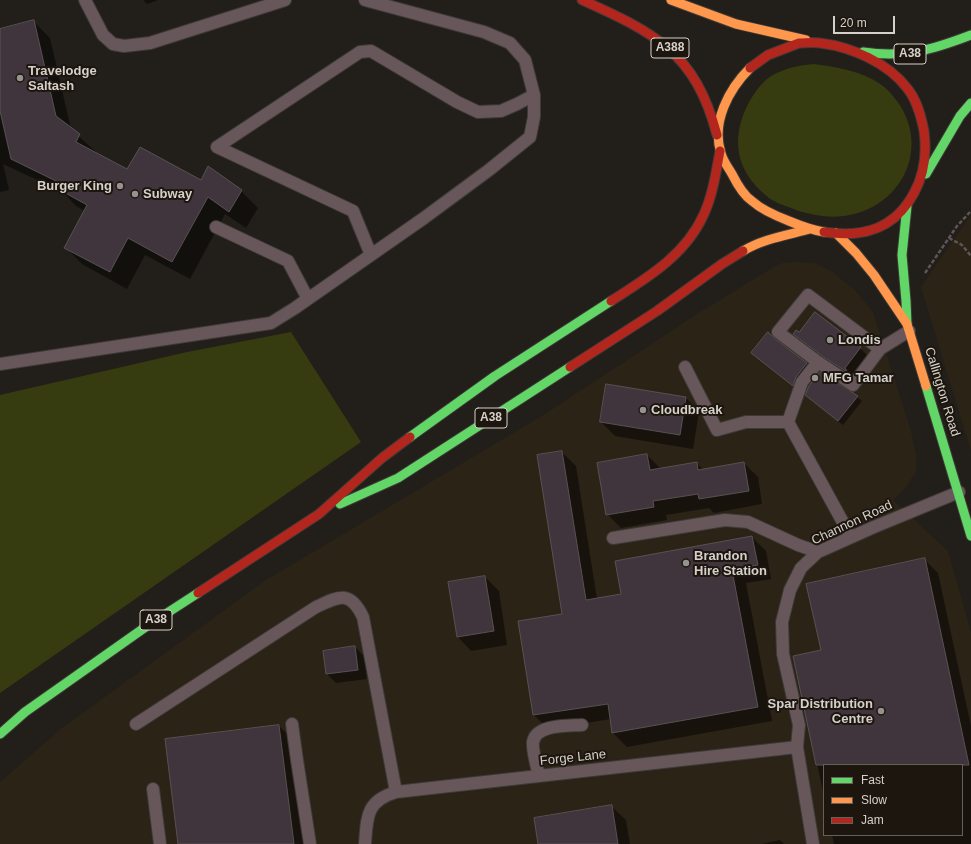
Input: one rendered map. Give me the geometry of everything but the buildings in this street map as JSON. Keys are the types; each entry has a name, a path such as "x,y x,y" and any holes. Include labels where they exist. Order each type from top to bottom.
{"main road":[{"name":"A388","path":"582,0 648,32 668,46 681,59 701,89 718,136"},
{"path":"671,0 736,24 846,49 874,61 894,75 908,89 918,108 923,127 925,146 924,166 920,184"},
{"name":"A38","path":"846,49 878,55 906,55 935,49 971,35"},
{"path":"821,43 799,43 780,49 761,58 746,70 736,83 728,98 721,116 718,136 720,151 728,168 750,200 776,215 810,229 836,233 853,233 873,230 895,218 906,206 960,116 971,103"},
{"name":"A38","path":"0,734 26,712 147,626 319,514 382,458 453,405 669,262 684,246 698,225 708,204 714,184 720,151"},
{"name":"Callington Road","path":"906,206 902,262 908,310 908,328"},
{"name":"A38","path":"319,514 398,478 657,311 722,264 748,248 779,237 810,229"},
{"name":"Callington Road","path":"836,233 856,253 874,275 908,328 959,492 971,536"}],"lane":[{"path":"85,0 103,35 113,44 124,46 150,43 285,0"},
{"path":"0,364 271,323 371,255 489,170 530,137 534,117 534,95 525,60 510,43 484,32 365,0"},
{"path":"371,255 353,211 217,147 360,52 371,51 457,102 478,112 501,111 534,95"},
{"path":"216,226 288,261 308,299"},
{"path":"880,349 808,295 778,332 818,362 853,385 880,349 908,328"},
{"path":"818,362 802,382 788,422 851,537"},
{"path":"684,367 717,430 746,422 788,422"},
{"name":"Channon Road","path":"813,844 796,747 799,725 783,654 782,622 790,590 801,568 818,552 959,492"},
{"path":"613,538 725,520 748,522 798,545 818,552"},
{"path":"136,724 316,607 329,601 340,598 349,598 354,601 363,617 396,792"},
{"path":"292,724 310,844"},
{"path":"539,776 533,743 536,734 542,730 582,725"},
{"name":"Forge Lane","path":"365,844 368,813 372,805 378,799 396,792 796,747"},
{"path":"153,789 160,844"}],"path":[{"path":"924,275 949,238 971,211"},
{"path":"949,238 962,245 971,256"}],"shaded area":[{"path":"971,215 971,451 921,287"},
{"path":"782,263 815,263 831,271 854,289 873,312 911,431 916,455 916,472 905,488 893,500 948,551 971,632 971,844 0,844 0,782 62,728 266,580 542,416 697,314"}],"green space":[{"path":"814,64 848,70 873,80 891,94 897,101 907,119 911,138 910,157 905,174 895,189 881,202 864,211 844,216 832,217 814,215 796,210 772,200 758,188 749,177 739,155 739,130 742,117 755,92 764,82 776,73 792,67"},
{"path":"291,332 361,442 0,693 0,395 187,352"}],"traffic: fast":[{"path":"863,52 892,54 931,49 971,35"},
{"path":"926,174 960,116 971,103"},
{"path":"907,206 902,255 907,324"},
{"path":"410,437 495,376 611,301"},
{"path":"340,504 398,478 570,367"},
{"path":"926,386 971,536"},
{"path":"0,734 25,712 147,626 198,593"}],"traffic: slow":[{"path":"671,0 736,24 806,40"},
{"path":"750,68 735,86 720,118 718,130 723,159 740,189 760,207 806,228 824,232"},
{"path":"743,251 767,240 810,229"},
{"path":"836,233 856,253 874,275 907,324 926,386"}],"traffic: jam":[{"path":"582,0 631,23 651,35 669,49 684,65 697,84 708,107 717,135"},
{"path":"799,43 820,43 844,48 857,52 890,71 907,88 916,103 924,131 925,155 921,178 914,193 897,215 887,223 865,232 852,234 824,232"},
{"path":"750,68 768,55 799,43"},
{"path":"611,301 652,274 687,242 696,229 710,199 720,151"},
{"path":"570,367 657,311 722,264 743,251"},
{"path":"198,593 319,514 382,458 410,437"}],"place":[{"name":"Travelodge Saltash","path":"20,78"},
{"name":"Burger King","path":"120,186"},
{"name":"Subway","path":"135,194"},
{"name":"Londis","path":"830,340"},
{"name":"MFG Tamar","path":"815,378"},
{"name":"Cloudbreak","path":"643,410"},
{"name":"Brandon Hire Station","path":"686,563"},
{"name":"Spar Distribution Centre","path":"881,711"}]}
